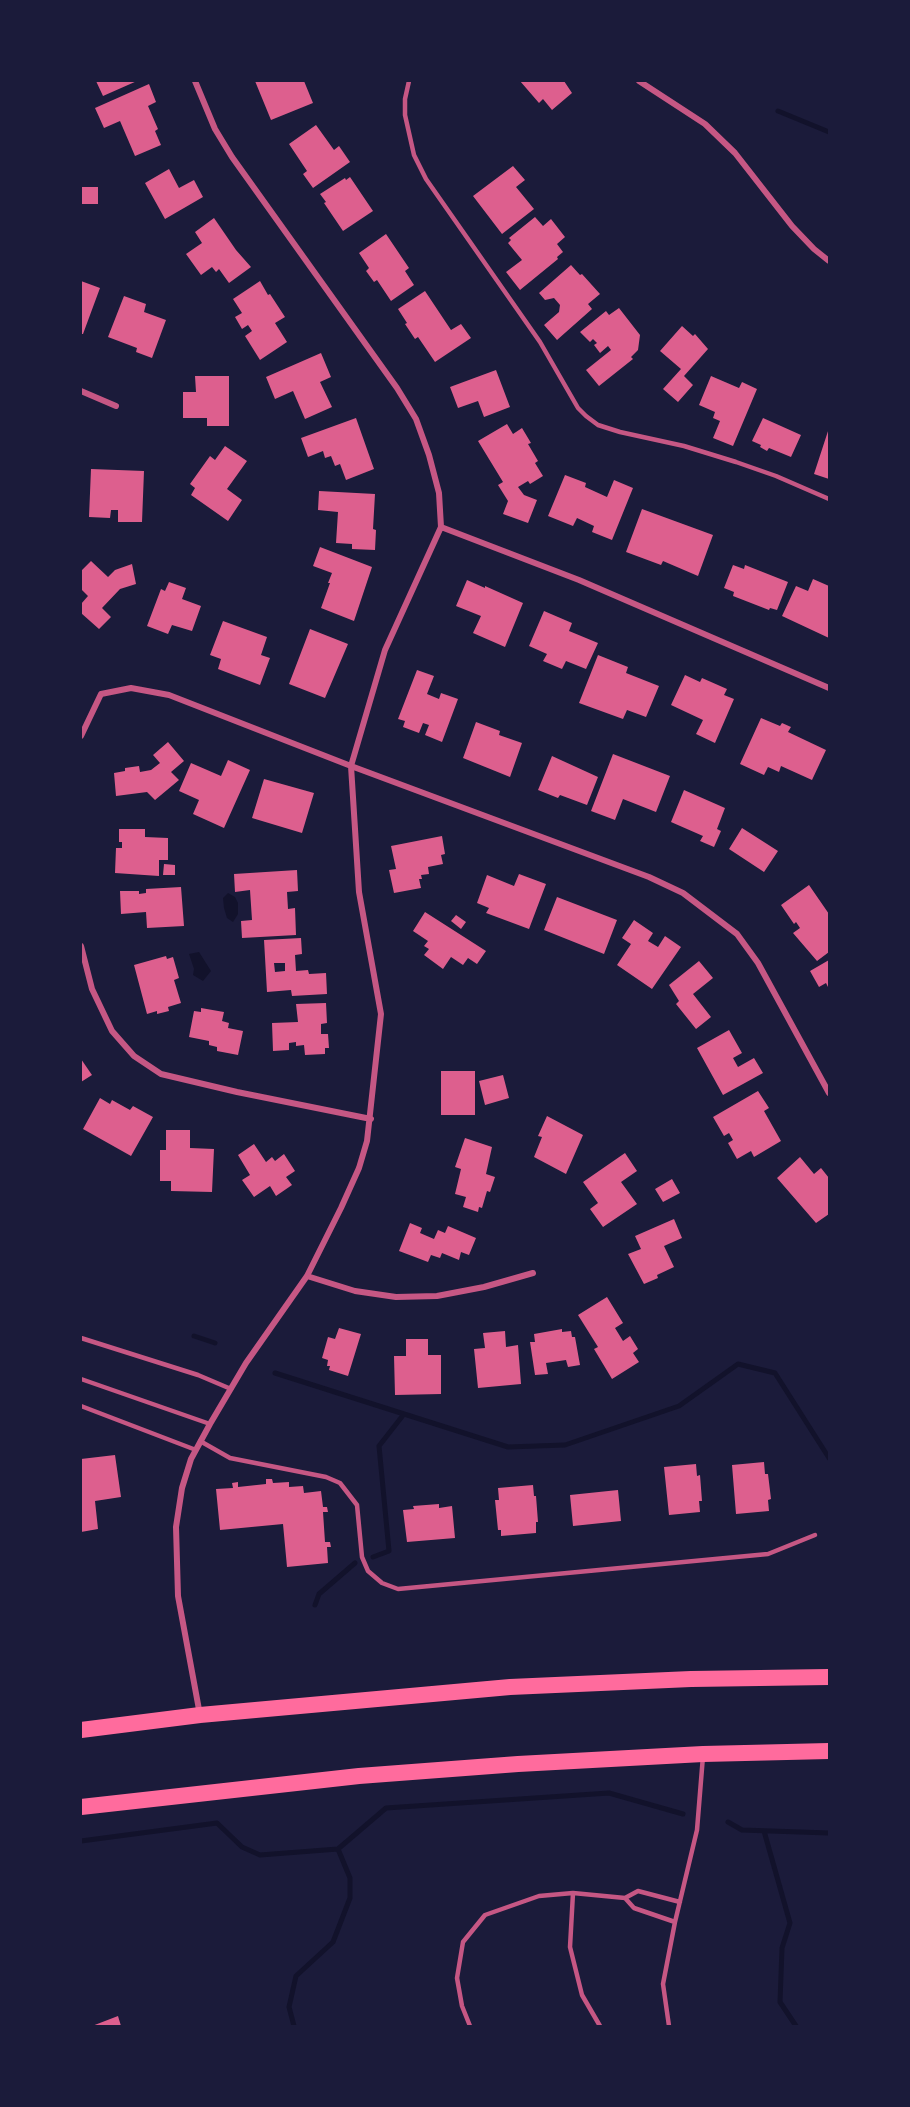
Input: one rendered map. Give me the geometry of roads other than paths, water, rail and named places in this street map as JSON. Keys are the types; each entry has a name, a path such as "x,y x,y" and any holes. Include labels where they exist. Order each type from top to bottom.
{"highway":[{"path":"81,1730 200,1715 510,1687 691,1679 829,1677"},
{"path":"81,1807 359,1776 518,1764 703,1754 829,1751"}],"street":[{"path":"195,81 215,129 232,157 397,388 416,419 439,493 441,527 385,650 351,766 359,892 381,1014 367,1141 359,1168 306,1276 246,1363 200,1441 182,1488 176,1527 178,1596 200,1715"},
{"path":"639,81 705,124 735,153 792,226 829,261"},
{"path":"81,391 116,406"},
{"path":"441,527 579,580 829,688"},
{"path":"81,736 101,694 131,688 169,695 351,766 649,877 683,893 737,934 758,963 829,1093"},
{"path":"81,946 92,989 112,1031 134,1056 161,1074 371,1119"},
{"path":"306,1276 356,1291 396,1297 437,1296 533,1274"}],"lane":[{"path":"409,81 405,99 405,115 414,155 426,179 540,342 578,408 586,416 598,425 620,432 684,446 736,462 829,499"},
{"path":"81,1338 198,1375 231,1389"},
{"path":"81,1379 210,1424"},
{"path":"81,1406 196,1450"},
{"path":"200,1441 230,1458 326,1477 340,1483 357,1504 362,1557 368,1571 382,1583 398,1589 768,1554 815,1535"},
{"path":"669,2026 663,1984 697,1830 703,1754"},
{"path":"470,2026 462,2006 457,1978 463,1942 485,1915 539,1896 573,1893 625,1898 638,1891 680,1902"},
{"path":"573,1893 570,1947 582,1995 600,2026"},
{"path":"625,1898 634,1908 675,1922"}],"waterway":[{"path":"778,111 829,132"},
{"path":"194,1336 215,1343"},
{"path":"275,1373 508,1447 565,1445 679,1406 738,1364 775,1373 829,1458"},
{"path":"373,1557 389,1551 379,1446 404,1414"},
{"path":"315,1605 319,1594 355,1563"},
{"path":"338,1849 386,1808 609,1793 683,1814"},
{"path":"728,1822 742,1830 829,1833"},
{"path":"81,1841 217,1823 242,1847 260,1855 338,1849 350,1878 350,1898 333,1942 296,1976 289,2007 294,2026"},
{"path":"764,1831 790,1923 782,1948 780,2002 796,2026"}]}
